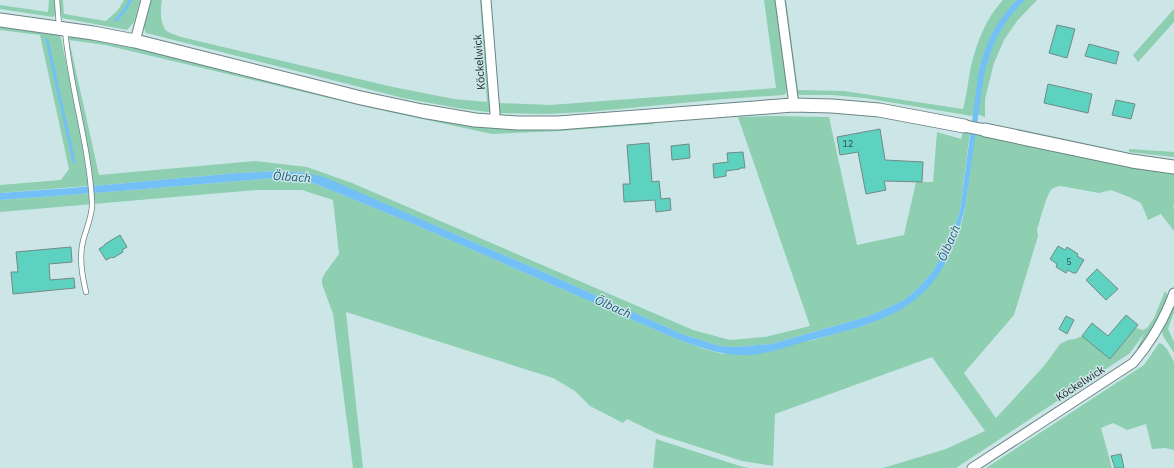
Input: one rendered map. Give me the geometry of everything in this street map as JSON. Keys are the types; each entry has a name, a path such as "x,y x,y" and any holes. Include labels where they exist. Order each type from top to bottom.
{"main road":[{"path":"0,20 62,28 135,41 354,96 422,111 475,120 517,123 558,123 793,105 832,106 879,110 964,126"},
{"path":"985,130 1132,161 1174,167"}],"street":[{"path":"135,41 146,0"},
{"name":"Köckelwick","path":"486,0 495,113 494,121"},
{"path":"780,0 793,105"},
{"path":"964,126 985,130"},
{"name":"Köckelwick","path":"972,468 1133,363 1156,332 1174,293"}],"lane":[{"path":"57,0 86,147 90,176 92,205 82,242 81,253 86,292"}],"green space":[{"path":"49,0 55,0 55,15 53,17 0,9 0,5 48,12"},
{"path":"59,0 63,0 64,14 106,21 118,10 124,0 140,0 134,22 127,30 62,18"},
{"path":"149,0 162,0 162,22 165,30 181,37 393,87 454,99 487,102 480,0 484,0 491,108 489,112 487,112 403,98 146,33 144,21"},
{"path":"488,0 491,0 499,103 550,105 776,88 764,0 777,0 787,88 786,93 784,95 587,112 545,114 499,113"},
{"path":"782,0 786,0 798,90 844,91 963,109 973,57 979,39 987,22 997,7 1003,0 1037,0 1017,21 1004,40 994,63 985,99 985,117 973,113 972,116 865,98 832,95 799,95 797,93"},
{"path":"1174,9 1174,22 1138,62 1133,55"},
{"path":"0,24 58,33 61,38 88,177 88,186 0,193 0,185 61,180 69,169 40,35 0,30"},
{"path":"73,35 129,45 406,113 653,121 654,124 492,134 371,108 105,45 69,40 99,175 255,161 307,167 352,183 693,330 730,340 765,337 810,326 738,117 829,117 857,245 904,235 916,182 933,182 937,132 961,139 963,131 970,132 960,211 954,229 934,270 918,288 904,300 869,316 771,344 737,347 720,346 682,334 539,270 378,201 306,173 284,171 238,173 93,186 89,155 68,46 69,39"},
{"path":"975,134 1127,166 1174,172 1174,231 1161,214 1148,220 1141,203 1111,190 1099,193 1061,186 1052,189 1043,208 1037,230 1038,236 1014,315 964,373 996,418 1044,366 1060,344 1082,336 1110,359 1136,328 1143,330 1147,328 1154,318 1165,291 1168,295 1166,302 1157,322 1141,347 1137,348 1145,332 1130,353 956,468 883,468 946,449 985,431 932,357 775,414 773,466 742,461 658,434 627,419 623,423 590,406 575,391 553,378 346,312 363,468 353,468 333,314 322,284 322,279 325,273 339,254 333,200 302,190 257,190 0,212 0,200 274,178 297,180 316,184 411,223 674,338 723,354 814,340 869,324 894,313 923,293 945,264 962,222"},
{"path":"1129,149 1174,152 1174,157 1129,152"},
{"path":"1174,302 1174,312 1168,329 1174,342 1174,353 1163,336 1162,331"},
{"path":"1159,343 1167,349 1174,362 1174,450 1165,448 1152,449 1146,424 1127,430 1113,423 1101,428 1112,468 986,468 1144,365"},
{"path":"656,439 740,466 749,468 653,468"}],"water":[{"name":"Ölbach","path":"1017,0 1025,0 1016,9 998,34 984,75 966,202 956,239 940,272 924,292 912,302 884,318 851,329 764,353 741,355 721,353 674,338 411,223 316,184 297,180 274,178 0,200 0,193 238,173 284,171 306,173 324,177 682,334 720,346 737,347 771,344 869,316 887,308 904,300 918,288 934,270 954,229 960,211 978,76 987,44 996,26"}],"building":[{"path":"1057,25 1075,29 1067,58 1049,53"},
{"path":"1089,44 1119,52 1116,64 1085,56"},
{"path":"1048,84 1092,94 1088,113 1044,103"},
{"path":"1116,100 1135,104 1131,119 1112,115"},
{"path":"880,129 885,160 923,162 922,182 884,181 886,190 866,194 858,152 840,155 837,137"},
{"path":"649,143 652,182 659,181 661,199 670,198 671,210 656,212 655,200 624,202 623,184 630,184 627,145"},
{"path":"689,144 690,158 672,160 671,146"},
{"path":"743,152 745,168 726,171 726,176 714,178 713,164 728,162 727,153"},
{"path":"120,235 127,247 122,250 123,252 106,260 99,249"},
{"path":"1058,246 1065,250 1067,247 1084,260 1076,273 1068,270 1066,273 1056,267 1057,264 1050,259"},
{"path":"71,247 72,262 49,264 50,280 74,278 75,288 13,294 11,272 18,272 16,252"},
{"path":"1097,269 1118,289 1106,300 1086,280"},
{"path":"1126,315 1138,325 1110,359 1082,336 1092,323 1108,336"},
{"path":"1066,316 1074,320 1067,334 1059,329"},
{"path":"1121,454 1124,468 1115,468 1111,456"}],"waterway":[{"path":"116,20 131,0"},
{"path":"47,40 74,162"}]}
